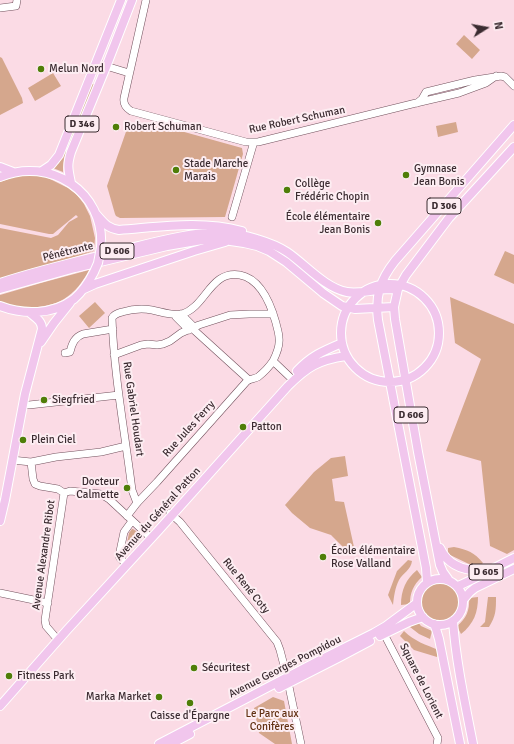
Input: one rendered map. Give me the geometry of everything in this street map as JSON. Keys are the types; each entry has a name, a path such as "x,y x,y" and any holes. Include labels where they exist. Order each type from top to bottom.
{"main road":[{"name":"D 346","path":"42,171 51,165 59,155 121,0"},
{"name":"D 346","path":"71,183 68,162 71,152 132,0"},
{"name":"D 306","path":"379,290 386,274 395,261 514,125"},
{"name":"D 306","path":"398,289 406,275 449,218 514,147"},
{"path":"0,167 13,172"},
{"path":"0,177 24,170 42,171 54,175 71,183 86,196 96,214 106,225 119,230 191,224 210,225 244,231 262,241"},
{"path":"36,350 51,327 84,289 98,263 101,247 101,233 96,214"},
{"name":"Pénétrante","path":"0,283 50,268 152,243 209,233 234,237"},
{"path":"84,289 234,237"},
{"name":"D 606","path":"234,237 278,256 327,296 342,306 355,309 394,307"},
{"name":"D 606","path":"234,237 273,244 288,252 321,279 339,289 352,293 398,289 394,307 403,370 440,565 448,579"},
{"name":"Pénétrante","path":"0,289 37,278 167,246 202,240 234,237"},
{"path":"391,284 409,288 428,303 436,320 438,338 436,350 427,366 417,374 407,379 395,382 376,381 365,376 355,368 346,356 342,343 342,323 349,306 362,293 379,286 391,284"},
{"name":"D 606","path":"379,290 376,308 426,568 427,582"},
{"path":"1,308 30,313 54,309 73,300"},
{"path":"0,521 28,379 41,333 42,326 39,320 30,313"},
{"name":"Avenue du Général Patton","path":"0,699 58,639 305,363 313,357 342,343"},
{"name":"Avenue du Général Patton","path":"292,379 312,365 333,358 346,356"},
{"name":"Avenue du Général Patton","path":"0,706 125,563 150,537"},
{"path":"436,540 442,553 450,562 468,570 489,570"},
{"name":"D 605","path":"458,586 514,558"},
{"name":"D 605","path":"464,599 475,588 514,569"},
{"path":"441,578 448,579 454,582 462,592 464,599 463,606 458,617 453,621 447,624 434,624 423,618 419,611 417,603 418,596 421,589 427,582 441,578"},
{"name":"Avenue Georges Pompidou","path":"288,680 338,658 383,631 417,603"},
{"name":"Avenue Georges Pompidou","path":"159,744 176,741 318,664 320,660 383,631 423,618"},
{"path":"453,621 454,636 472,744"},
{"path":"434,624 439,639 460,744"}],"street":[{"path":"0,8 16,6 17,0"},
{"name":"Rue Robert Schuman","path":"146,0 123,101 125,105 129,110 246,142 253,142 429,101 468,90 486,83 496,76"},
{"path":"96,63 130,73"},
{"path":"496,76 505,77 514,86"},
{"name":"Rue Robert Schuman","path":"416,103 422,99 426,92 496,76"},
{"path":"232,217 253,142"},
{"path":"249,380 192,328 176,317 178,314 192,309 211,286 219,279 229,275 244,276 255,283 266,297 273,313 280,339 273,361 292,379"},
{"name":"Rue Gabriel Houdart","path":"137,503 132,490 119,395 114,355 112,318 117,313 137,309 178,314"},
{"path":"114,355 141,345 163,344 192,328 230,315 273,313"},
{"path":"65,352 70,352 72,343 80,335 113,329"},
{"name":"Rue Jules Ferry","path":"125,563 119,556 124,532 137,503 246,382 261,374 273,361"},
{"path":"23,405 119,395"},
{"path":"12,460 31,462 56,457 101,452 126,446"},
{"path":"31,462 35,484 58,489 64,493 70,491 101,494 109,499 150,537"},
{"name":"Avenue Alexandre Ribot","path":"58,639 46,626 45,620 64,493"},
{"name":"Rue René Coty","path":"171,514 180,522 216,565 277,642 288,680 301,744"},
{"path":"0,593 48,603"},
{"name":"Square de Lorient","path":"383,631 438,738 436,744"}],"green space":[{"path":"464,35 480,50 472,59 456,44"},
{"path":"0,57 2,58 22,98 23,103 0,115"},
{"path":"53,73 61,86 35,101 28,88"},
{"path":"91,83 95,85 64,158 63,172 53,168 59,163 62,157"},
{"path":"456,122 458,132 438,137 436,126"},
{"name":"Stade Marche Marais","path":"128,126 148,130 150,127 170,128 242,148 243,154 225,217 120,218 116,216 107,186"},
{"path":"27,175 44,176 68,188 77,195 84,204 90,216 95,238 94,251 0,280 0,228 51,238 58,235 69,222 78,217 76,215 53,234 0,224 0,182 14,177"},
{"path":"505,251 514,255 514,284 494,275"},
{"path":"89,270 75,290 64,299 49,305 32,308 15,306 0,301 0,295"},
{"path":"450,297 514,324 514,550 507,554 490,546 481,461 446,451 481,359 455,343"},
{"path":"95,302 105,313 89,328 79,316"},
{"path":"345,456 348,476 332,479 335,501 344,502 354,547 345,549 331,535 310,528 285,505 314,472 331,458"},
{"path":"132,529 139,533 140,536 125,553 129,533"},
{"path":"454,547 470,552 477,556 483,563 476,569 448,554 448,548"},
{"path":"408,560 412,561 409,569 398,583 393,605 388,595 397,571"},
{"path":"417,570 422,577 413,589 410,604 401,605 405,585"},
{"path":"440,582 448,584 454,588 458,594 460,602 458,610 454,616 448,620 440,622 432,620 426,616 422,610 420,602 422,594 426,588 432,584"},
{"path":"478,597 477,608 472,622 461,634 457,626 467,614 469,598"},
{"path":"488,597 496,597 496,609 489,627 480,627 485,622"},
{"path":"418,622 421,626 432,631 430,639 419,634 410,627"},
{"path":"404,631 416,640 439,650 437,657 414,650 400,636"},
{"name":"Le Parc aux Conifères","path":"273,697 284,701 292,744 275,744 259,733 254,708"}],"place":[{"name":"Melun Nord","path":"41,69"},
{"name":"Robert Schuman","path":"116,127"},
{"name":"Stade Marche Marais","path":"176,170"},
{"name":"Gymnase Jean Bonis","path":"406,175"},
{"name":"Collège Frédéric Chopin","path":"287,190"},
{"name":"École élémentaire Jean Bonis","path":"378,223"},
{"name":"Siegfried","path":"44,400"},
{"name":"Patton","path":"243,427"},
{"name":"Plein Ciel","path":"23,440"},
{"name":"Docteur Calmette","path":"127,488"},
{"name":"École élémentaire Rose Valland","path":"323,557"},
{"name":"Sécuritest","path":"194,668"},
{"name":"Fitness Park","path":"9,676"},
{"name":"Marka Market","path":"159,697"},
{"name":"Caisse d'Épargne","path":"190,703"}]}
